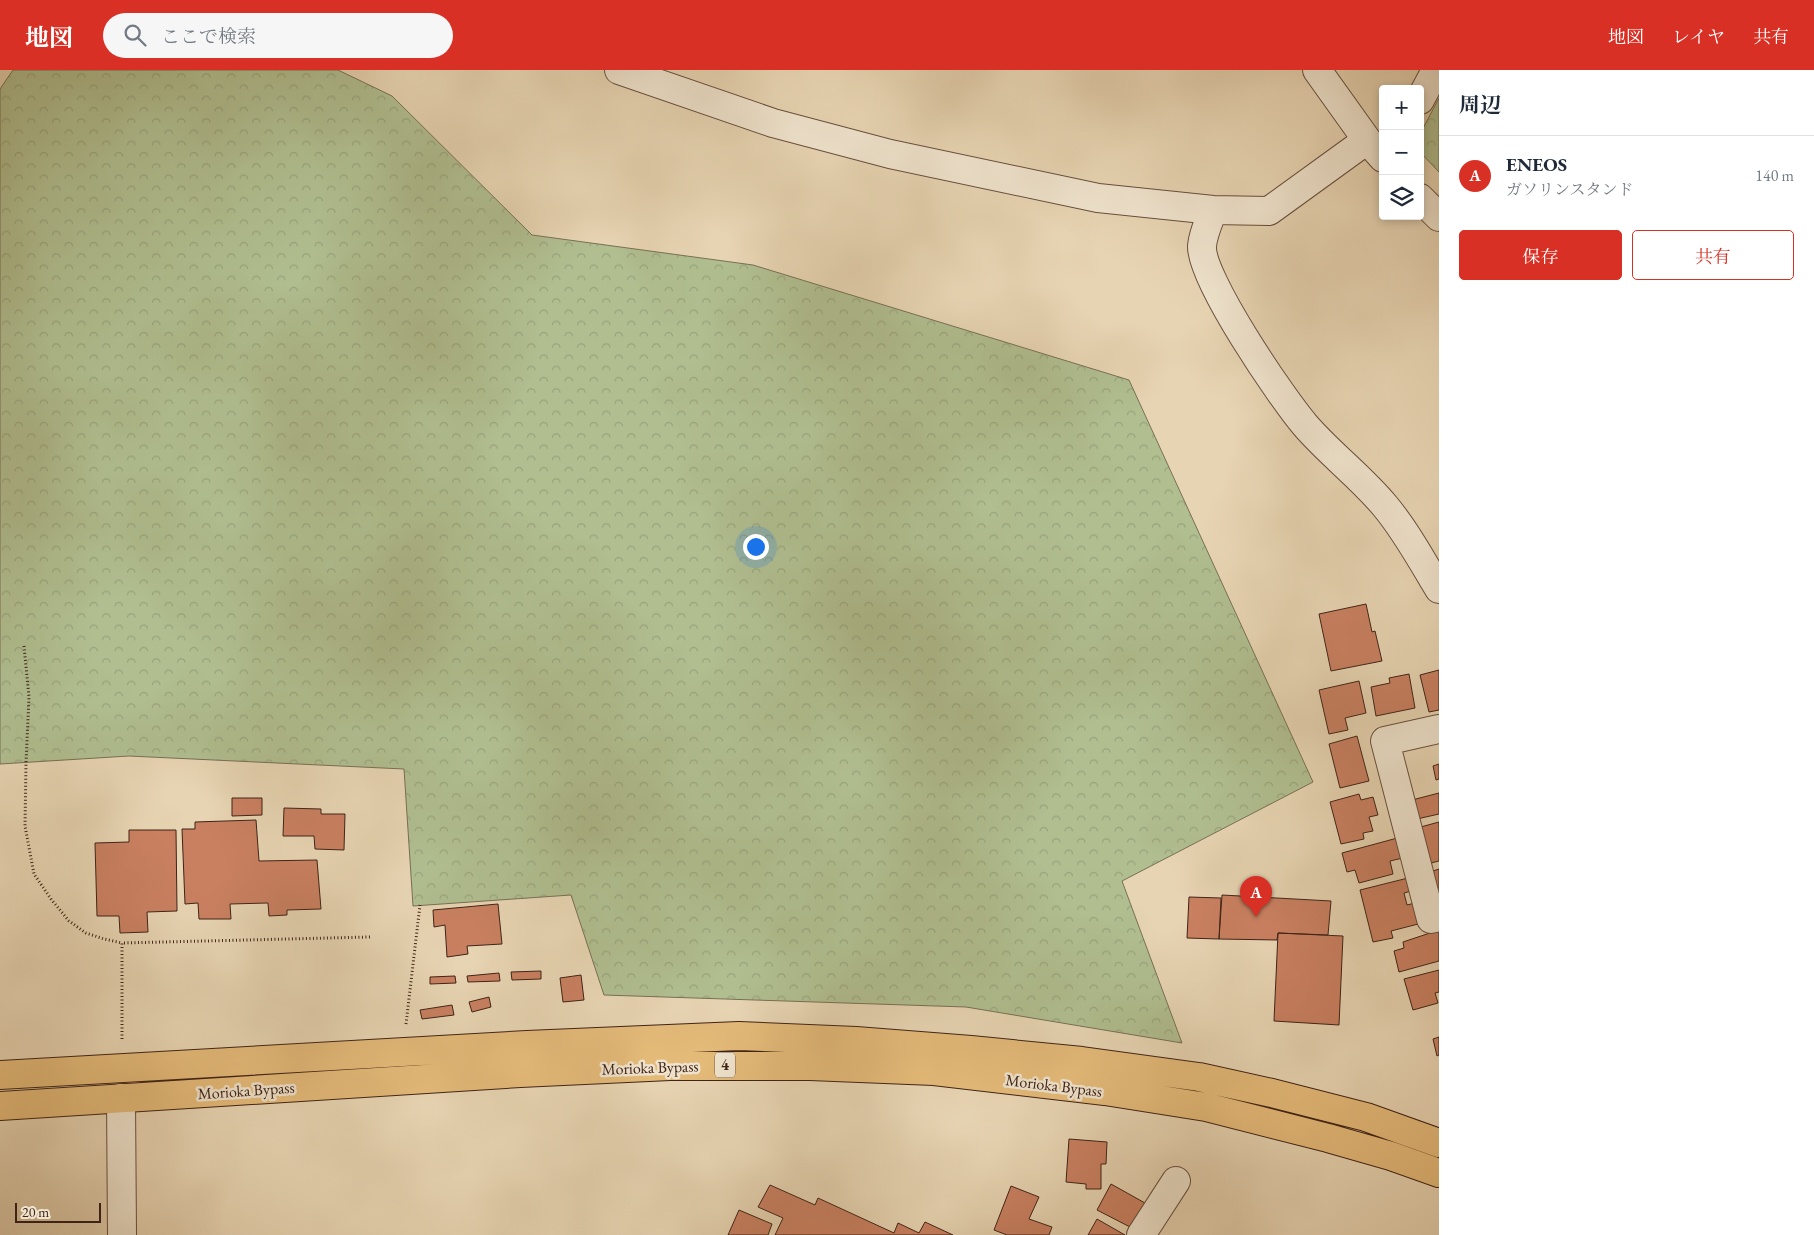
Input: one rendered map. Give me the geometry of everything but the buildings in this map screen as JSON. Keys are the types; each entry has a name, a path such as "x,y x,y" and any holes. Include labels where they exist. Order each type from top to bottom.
{"highway":[{"name":"Morioka Bypass","path":"0,1075 402,1052 739,1036 856,1041 1082,1061 1199,1078 1366,1117 1439,1143"},
{"name":"Morioka Bypass","path":"0,1106 520,1073 670,1066 810,1066 934,1071 1105,1091 1206,1107 1390,1156 1439,1173"}],"street":[{"path":"619,70 773,123 890,154 1098,198 1213,210 1269,211 1375,149 1317,70"},
{"path":"1424,92 1436,70"},
{"path":"1424,202 1439,217"},
{"path":"1213,210 1202,246 1206,266 1216,288 1243,335 1274,386 1304,425 1390,512 1402,528 1439,589"},
{"path":"1439,729 1385,741 1431,919 1439,917"},
{"path":"122,1098 122,1235"},
{"path":"1141,1235 1176,1181"}],"path":[{"path":"24,646 30,697 25,826 34,874 50,899 69,921 86,933 122,943 370,938"},
{"path":"402,1052 420,905"},
{"path":"122,943 122,1040"}],"green space":[{"path":"13,70 338,70 392,96 532,235 753,265 1129,380 1313,782 1122,881 1182,1043 966,1007 604,995 571,895 413,906 404,769 129,756 0,764 0,89"},
{"path":"1439,98 1439,172 1424,156 1424,126"}],"place":[{"name":"ENEOS","path":"1256,917"}]}
